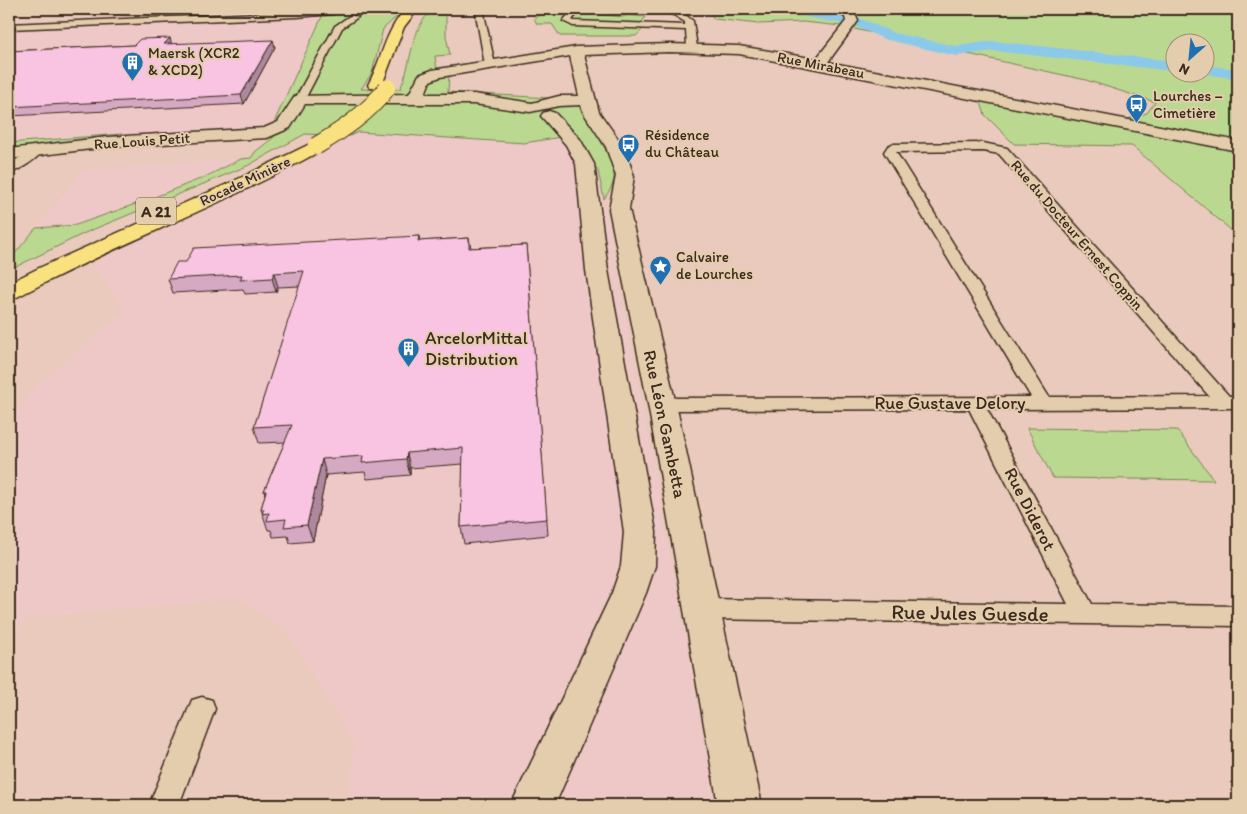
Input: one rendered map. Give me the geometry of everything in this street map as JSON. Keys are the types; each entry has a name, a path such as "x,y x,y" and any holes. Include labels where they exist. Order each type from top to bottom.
{"highway":[{"name":"Rocade Minière","path":"9,292 96,248 245,182 365,112 386,82 385,64 393,33 401,20 412,9"},
{"path":"400,57 408,28 424,9"},
{"name":"Rocade Minière","path":"9,279 95,238 309,145"},
{"path":"9,299 96,248"}],"street":[{"path":"9,27 297,15 333,18 354,17 361,12 344,9 333,18 300,99 486,100 504,104 514,112 512,114 514,118 543,116 562,104 587,100"},
{"path":"478,9 490,65"},
{"path":"577,9 567,22 691,28"},
{"path":"660,9 682,16 689,21 692,47"},
{"path":"819,64 852,21 841,9"},
{"name":"Rue Mirabeau","path":"415,99 426,76 576,51 692,47 739,50 819,64 1238,146"},
{"name":"Rue Léon Gambetta","path":"576,51 592,114 617,150 625,179 619,209 662,404 740,805"},
{"name":"Rue Louis Petit","path":"9,154 108,142 261,134 275,131 286,124 300,99"},
{"path":"486,100 543,116 578,147 585,164 597,270 636,497 640,546 635,578 629,593 533,805"},
{"name":"Rue du Docteur Ernest Coppin","path":"1044,403 890,152 892,148 984,146 1003,151 1231,402"},
{"path":"9,169 37,151"},
{"name":"Rue Gustave Delory","path":"662,404 1231,402"},
{"name":"Rue Diderot","path":"975,403 1085,614"},
{"name":"Rue Jules Guesde","path":"702,609 1238,616"},
{"path":"164,805 202,709"}],"shaded area":[{"path":"324,12 271,129 125,137 9,149 9,24"},
{"path":"358,132 524,143 574,135 598,171 717,805 345,805 355,747 287,632 241,599 28,617 9,642 9,421 33,389 124,312 92,262 311,160"},
{"path":"241,159 205,177 76,225 36,228 84,170"}],"green space":[{"path":"334,9 405,9 383,29 372,73 361,89 400,89 415,36 425,17 433,9 446,9 446,36 450,55 435,56 437,71 449,73 448,92 549,98 579,106 600,139 612,167 613,181 604,199 598,171 574,135 524,143 358,132 350,136 305,134 247,166 87,232 9,270 9,257 13,256 36,228 76,225 205,177 241,159 251,158 255,152 274,137 266,137 324,12"},
{"path":"550,9 623,17 627,15 646,17 637,27 644,28 636,36 560,36 552,24 537,24 534,18"},
{"path":"708,9 1238,9 1238,143 1127,119 1147,113 1155,102 1086,80 841,26 803,22 758,24 714,19"},
{"path":"980,99 1238,149 1238,236 1132,146 1014,144 985,115"},
{"path":"121,134 125,137 9,149 9,143"},
{"path":"1027,428 1177,430 1214,480 1053,478"}],"building":[{"name":"Maersk (XCR2 & XCD2)","path":"170,38 164,44 273,40 241,95 9,107 9,51 134,45 140,39"},
{"name":"ArcelorMittal Distribution","path":"419,236 418,241 469,238 469,248 526,245 547,519 461,527 463,448 407,453 406,459 362,463 363,456 322,459 307,525 284,527 286,519 267,521 269,513 262,514 264,509 261,509 266,491 264,491 292,425 254,427 304,271 274,273 272,278 240,280 242,275 168,279 177,262 186,262 194,248"}],"waterway":[{"path":"794,9 811,14 859,22 889,36 956,51 994,46 1164,65"},
{"path":"1214,71 1238,74"}],"place":[{"name":"Maersk (XCR2 & XCD2)","path":"132,81"},
{"name":"Lourches – Cimetière","path":"1137,124"},
{"name":"Résidence du Château","path":"629,163"},
{"name":"Calvaire de Lourches","path":"660,285"},
{"name":"ArcelorMittal Distribution","path":"409,367"}]}
